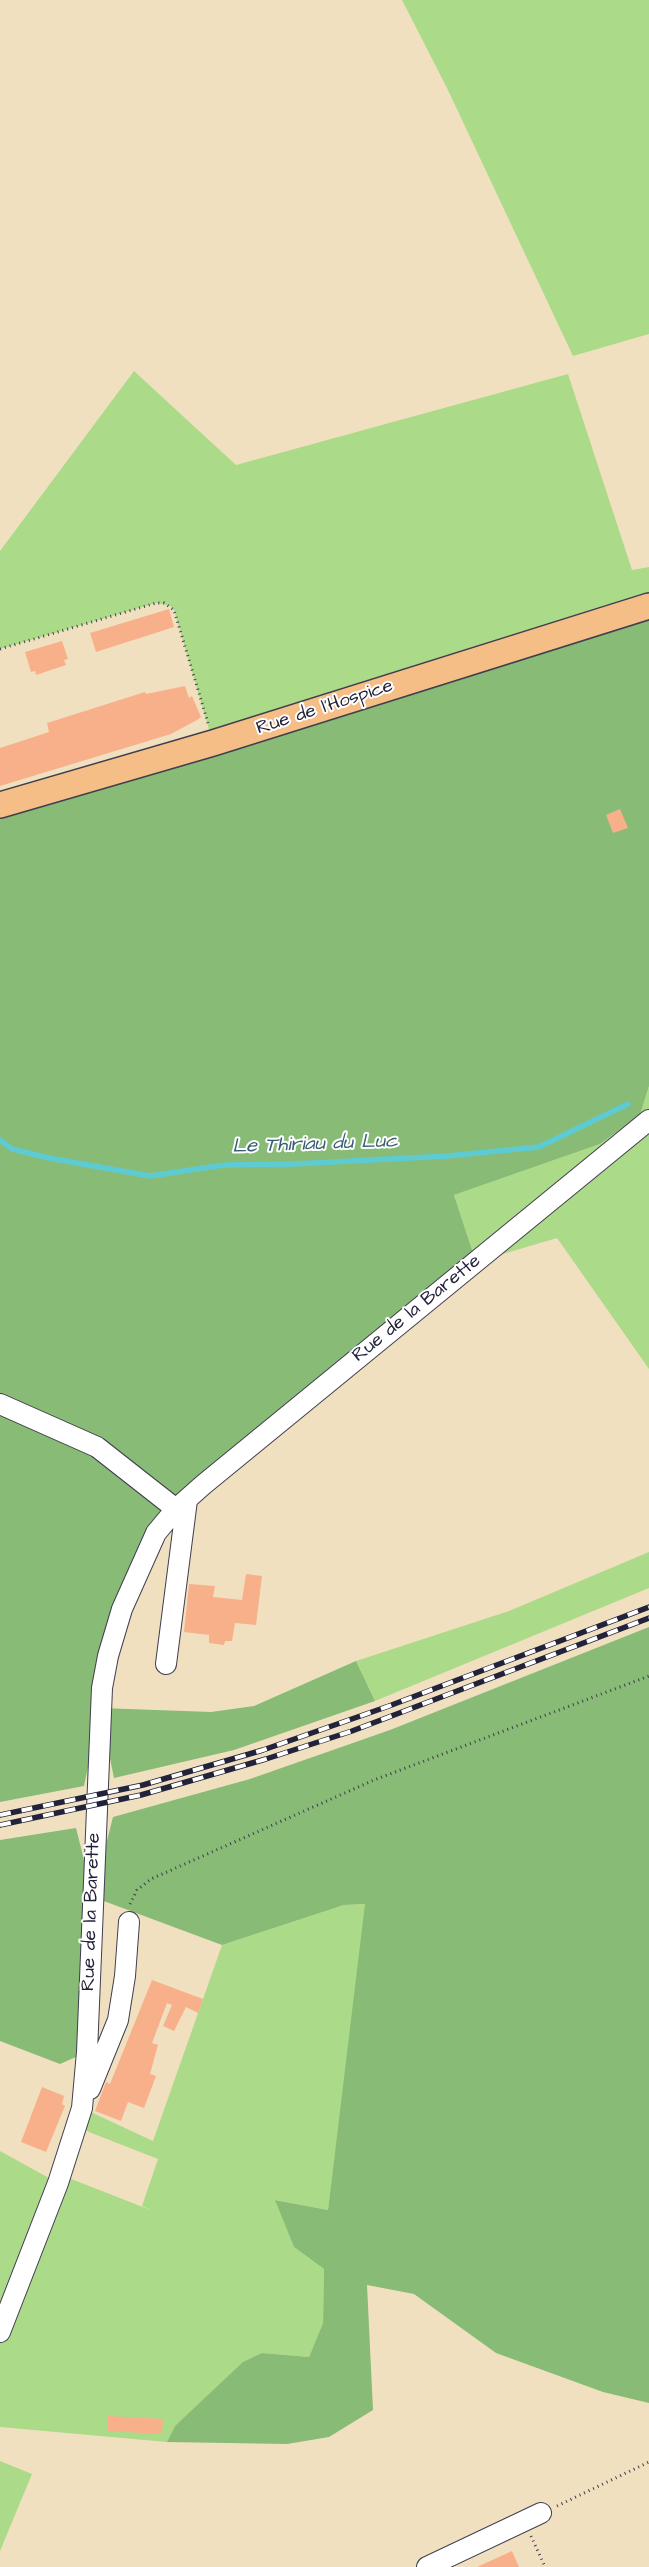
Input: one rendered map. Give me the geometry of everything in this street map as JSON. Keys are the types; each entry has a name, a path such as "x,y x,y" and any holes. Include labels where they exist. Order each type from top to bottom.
{"main road":[{"name":"Rue de l'Hospice","path":"0,805 214,744 649,606"}],"street":[{"name":"Rue de la Barette","path":"0,2332 58,2183 82,2108 87,2052 102,1688 108,1656 122,1609 156,1533 181,1505 649,1120"},
{"path":"0,1404 97,1447 181,1505 166,1664"},
{"path":"82,2108 118,2020 125,1976 129,1922"},
{"path":"426,2567 533,2518"}],"path":[{"path":"0,649 156,603 170,606 174,610 214,744"},
{"path":"129,1922 130,1900 137,1890 151,1879 374,1780 649,1676"},
{"path":"545,2567 533,2518 649,2462"}],"green space":[{"path":"402,0 649,0 649,334 573,356 447,88"},
{"path":"134,371 236,465 568,374 632,570 649,567 649,606 213,743 174,610 170,606 156,603 0,649 0,551"},
{"path":"649,606 649,1086 640,1115 600,1144 454,1195 476,1262 156,1533 101,1708 211,1712 254,1706 356,1661 375,1701 234,1750 114,1778 100,1709 84,1786 0,1802 0,805"},
{"path":"649,1086 649,1369 557,1238 476,1262 454,1195 600,1144 640,1115"},
{"path":"649,1552 649,1588 375,1701 356,1661 509,1611"},
{"path":"649,1627 649,2403 603,2392 496,2353 414,2294 367,2285 373,2410 329,2437 287,2444 167,2442 175,2426 243,2362 262,2353 309,2357 323,2323 324,2269 294,2247 275,2200 328,2210 365,1904 344,1905 222,1945 93,1897 87,2052 60,2064 0,2041 0,1840 76,1828 93,1896 113,1817 250,1779 390,1730"},
{"path":"366,1904 328,2210 276,2200 294,2247 324,2269 323,2323 309,2357 262,2353 175,2426 167,2442 0,2427 0,2151 58,2183 61,2175 153,2211 142,2206 158,2159 89,2132 79,2125 82,2108 153,2141 222,1945 344,1905"},
{"path":"0,2461 32,2474 0,2551"}],"building":[{"path":"169,609 174,627 96,652 90,633"},
{"path":"62,641 68,659 64,660 66,665 36,675 35,671 31,672 25,652"},
{"path":"185,686 189,698 192,696 201,717 197,720 171,734 0,786 0,748 49,732 47,723 145,692 146,694"},
{"path":"620,809 628,828 613,833 606,815"},
{"path":"246,1574 262,1576 256,1625 235,1623 232,1641 225,1641 224,1645 209,1643 209,1635 184,1632 189,1584 215,1586 213,1597 242,1600"},
{"path":"152,1980 203,1999 198,2013 186,2007 174,2031 163,2026 172,2005 167,2003 152,2043 158,2045 150,2074 156,2076 144,2108 128,2102 121,2121 95,2111 106,2082 110,2084"},
{"path":"42,2087 64,2096 62,2104 65,2106 46,2152 21,2142"},
{"path":"108,2416 163,2419 162,2434 107,2431"},
{"path":"512,2551 519,2567 477,2567"}],"waterway":[{"name":"Le Thiriau du Luc","path":"0,1140 12,1149 49,1158 150,1176 224,1165 294,1164 447,1156 539,1147 628,1104"}],"railway":[{"path":"0,1815 143,1785 263,1750 389,1706 649,1607"},
{"path":"0,1825 141,1795 266,1759 352,1731 649,1618"}]}
